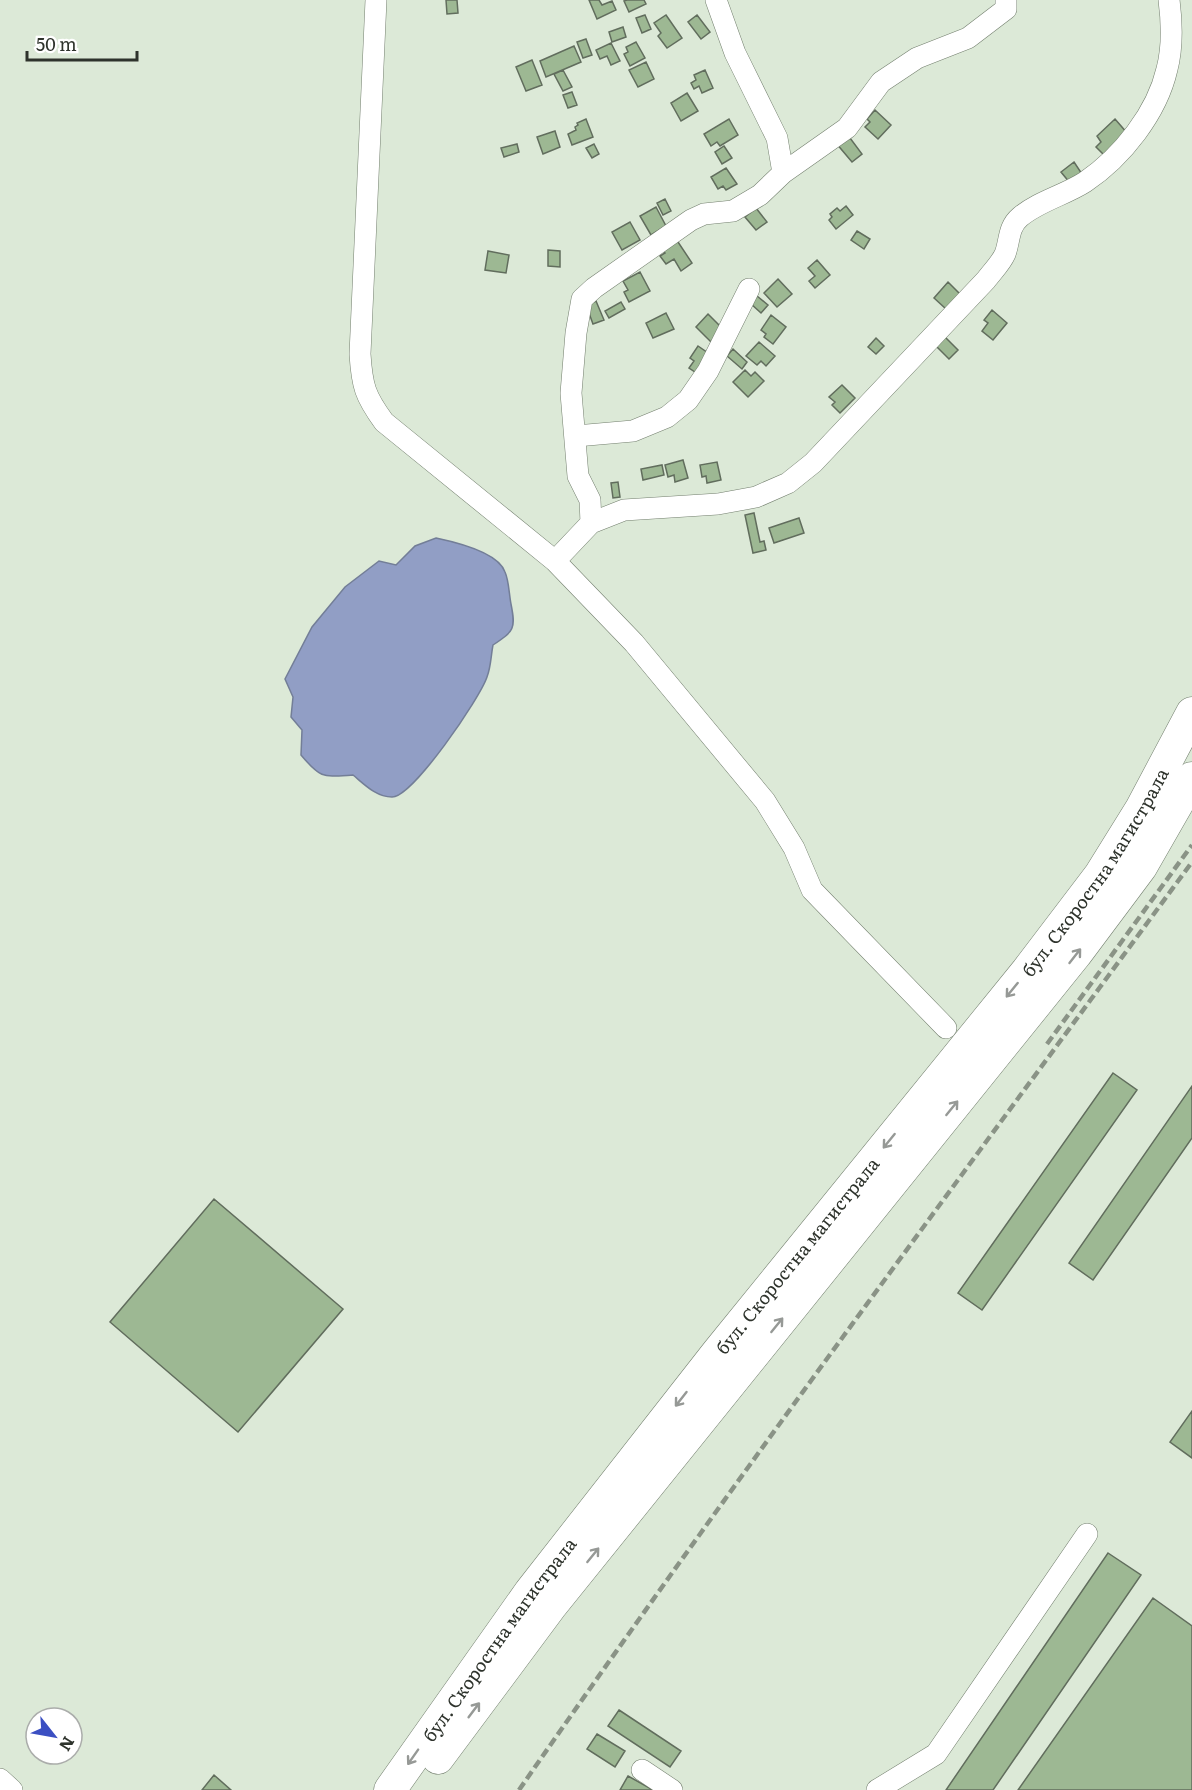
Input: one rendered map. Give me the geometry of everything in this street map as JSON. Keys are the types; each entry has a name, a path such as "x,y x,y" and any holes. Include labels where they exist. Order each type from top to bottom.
{"highway":[{"name":"бул. Скоростна магистрала","path":"414,1790 729,1362 1100,875 1142,809 1192,713"},
{"name":"бул. Скоростна магистрала","path":"390,1790 530,1592 1076,954 1141,867 1192,778"}],"street":[{"path":"376,0 360,354 361,377 368,400 384,422 555,561 634,643 765,801 794,848 812,890 946,1028"},
{"path":"716,0 735,52 777,138 783,173"},
{"path":"591,523 590,500 578,476 571,393 576,333 582,298 691,220 705,214 733,211 760,195 783,173 847,128 881,82 917,58 968,38 1006,9 1006,0"},
{"path":"555,561 591,523 624,510 718,504 756,496 788,483 813,463 986,280 1005,255 1010,229 1020,217 1085,182 1112,159 1134,135 1157,96 1168,68 1172,26 1169,0"},
{"path":"576,436 633,431 667,417 688,400 708,371 749,289"},
{"path":"877,1790 936,1754 1086,1534"},
{"path":"642,1770 672,1790"},
{"path":"0,1779 12,1790"}],"water":[{"path":"436,538 475,549 501,565 507,579 513,612 512,629 493,645 488,673 482,688 445,745 402,793 392,797 381,795 353,775 323,775 313,769 301,755 302,730 291,717 293,697 285,679 312,627 345,587 379,561 396,565 415,546"}],"building":[{"path":"446,0 457,0 458,13 447,14"},
{"path":"589,0 599,0 602,5 612,1 616,10 597,19"},
{"path":"644,0 646,4 629,12 624,1"},
{"path":"645,15 651,29 642,33 636,18"},
{"path":"666,15 682,38 667,48 658,36 661,33 654,23"},
{"path":"697,15 710,32 701,39 688,22"},
{"path":"623,27 626,37 612,42 609,32"},
{"path":"586,39 592,55 583,58 577,42"},
{"path":"636,42 645,58 630,66 624,54 628,52 626,47"},
{"path":"611,43 620,61 611,65 607,56 600,59 596,50"},
{"path":"574,46 581,62 546,77 540,61"},
{"path":"532,60 542,85 526,91 516,67"},
{"path":"646,62 654,79 638,87 629,70"},
{"path":"563,70 572,87 563,91 554,74"},
{"path":"705,70 713,88 702,93 699,86 694,89 691,83 696,80 694,75"},
{"path":"572,92 577,105 568,108 563,95"},
{"path":"687,93 698,111 681,121 671,103"},
{"path":"875,110 891,125 878,139 865,127 870,122 867,119"},
{"path":"586,119 593,137 572,145 568,134 576,130 577,123"},
{"path":"729,119 738,135 720,146 717,142 711,146 704,134"},
{"path":"1115,119 1128,134 1105,156 1096,147 1101,142 1097,136"},
{"path":"555,131 560,147 543,154 537,137"},
{"path":"847,134 862,154 852,162 836,143"},
{"path":"517,144 519,152 504,157 501,148"},
{"path":"594,144 599,154 592,158 586,148"},
{"path":"724,146 732,158 722,164 715,152"},
{"path":"1074,162 1082,174 1070,183 1061,172"},
{"path":"726,168 737,184 726,190 723,186 718,189 711,177"},
{"path":"665,199 671,211 663,215 657,203"},
{"path":"846,206 853,215 836,229 829,220 832,217 830,214 837,208 840,211"},
{"path":"656,207 666,226 651,235 640,216"},
{"path":"756,208 767,222 756,230 745,217"},
{"path":"630,222 640,240 622,250 612,232"},
{"path":"857,231 870,239 864,249 851,240"},
{"path":"676,239 692,263 681,271 674,259 666,264 660,256 665,253 662,249"},
{"path":"548,250 560,251 560,267 548,266"},
{"path":"488,251 509,255 506,273 485,270"},
{"path":"817,260 830,275 815,288 809,281 815,276 808,268"},
{"path":"640,272 650,291 629,302 624,292 628,290 623,281"},
{"path":"778,279 792,294 777,307 764,293"},
{"path":"948,282 960,294 946,309 934,298"},
{"path":"757,296 768,305 761,313 750,303"},
{"path":"596,301 604,320 593,324 586,305"},
{"path":"621,302 625,309 609,318 605,311"},
{"path":"992,310 1007,323 993,340 982,331 988,323 984,320"},
{"path":"666,313 674,329 653,338 646,323"},
{"path":"708,314 723,329 711,342 696,327"},
{"path":"771,315 786,327 773,344 764,337 766,334 761,330"},
{"path":"942,334 958,350 949,359 933,343"},
{"path":"876,338 884,346 876,354 868,347"},
{"path":"759,342 775,356 766,366 761,361 757,365 746,356"},
{"path":"698,346 711,355 698,374 689,368 694,361 690,358"},
{"path":"733,349 747,362 742,369 727,356"},
{"path":"745,370 751,376 755,372 764,381 748,397 733,382"},
{"path":"842,385 855,398 840,413 832,405 835,402 829,397"},
{"path":"683,460 688,478 675,482 674,475 668,477 665,465"},
{"path":"717,462 721,480 707,483 706,476 702,477 700,465"},
{"path":"662,465 664,475 643,480 641,469"},
{"path":"618,482 620,497 613,498 611,483"},
{"path":"754,513 760,542 764,541 766,550 753,553 745,515"},
{"path":"799,518 804,533 774,543 769,528"},
{"path":"1113,1073 1137,1090 982,1310 958,1293"},
{"path":"1192,1086 1192,1138 1093,1280 1069,1263"},
{"path":"214,1199 343,1309 238,1432 110,1322"},
{"path":"1192,1411 1192,1458 1170,1442"},
{"path":"1108,1553 1141,1575 993,1790 946,1790"},
{"path":"1153,1598 1192,1626 1192,1790 1018,1790"},
{"path":"619,1710 681,1751 670,1767 608,1726"},
{"path":"597,1734 625,1751 615,1767 587,1749"},
{"path":"214,1775 231,1790 202,1790"},
{"path":"628,1776 653,1790 620,1790"}],"railway":[{"path":"1047,1044 1192,845"},
{"path":"519,1790 768,1440 1192,862"}]}
